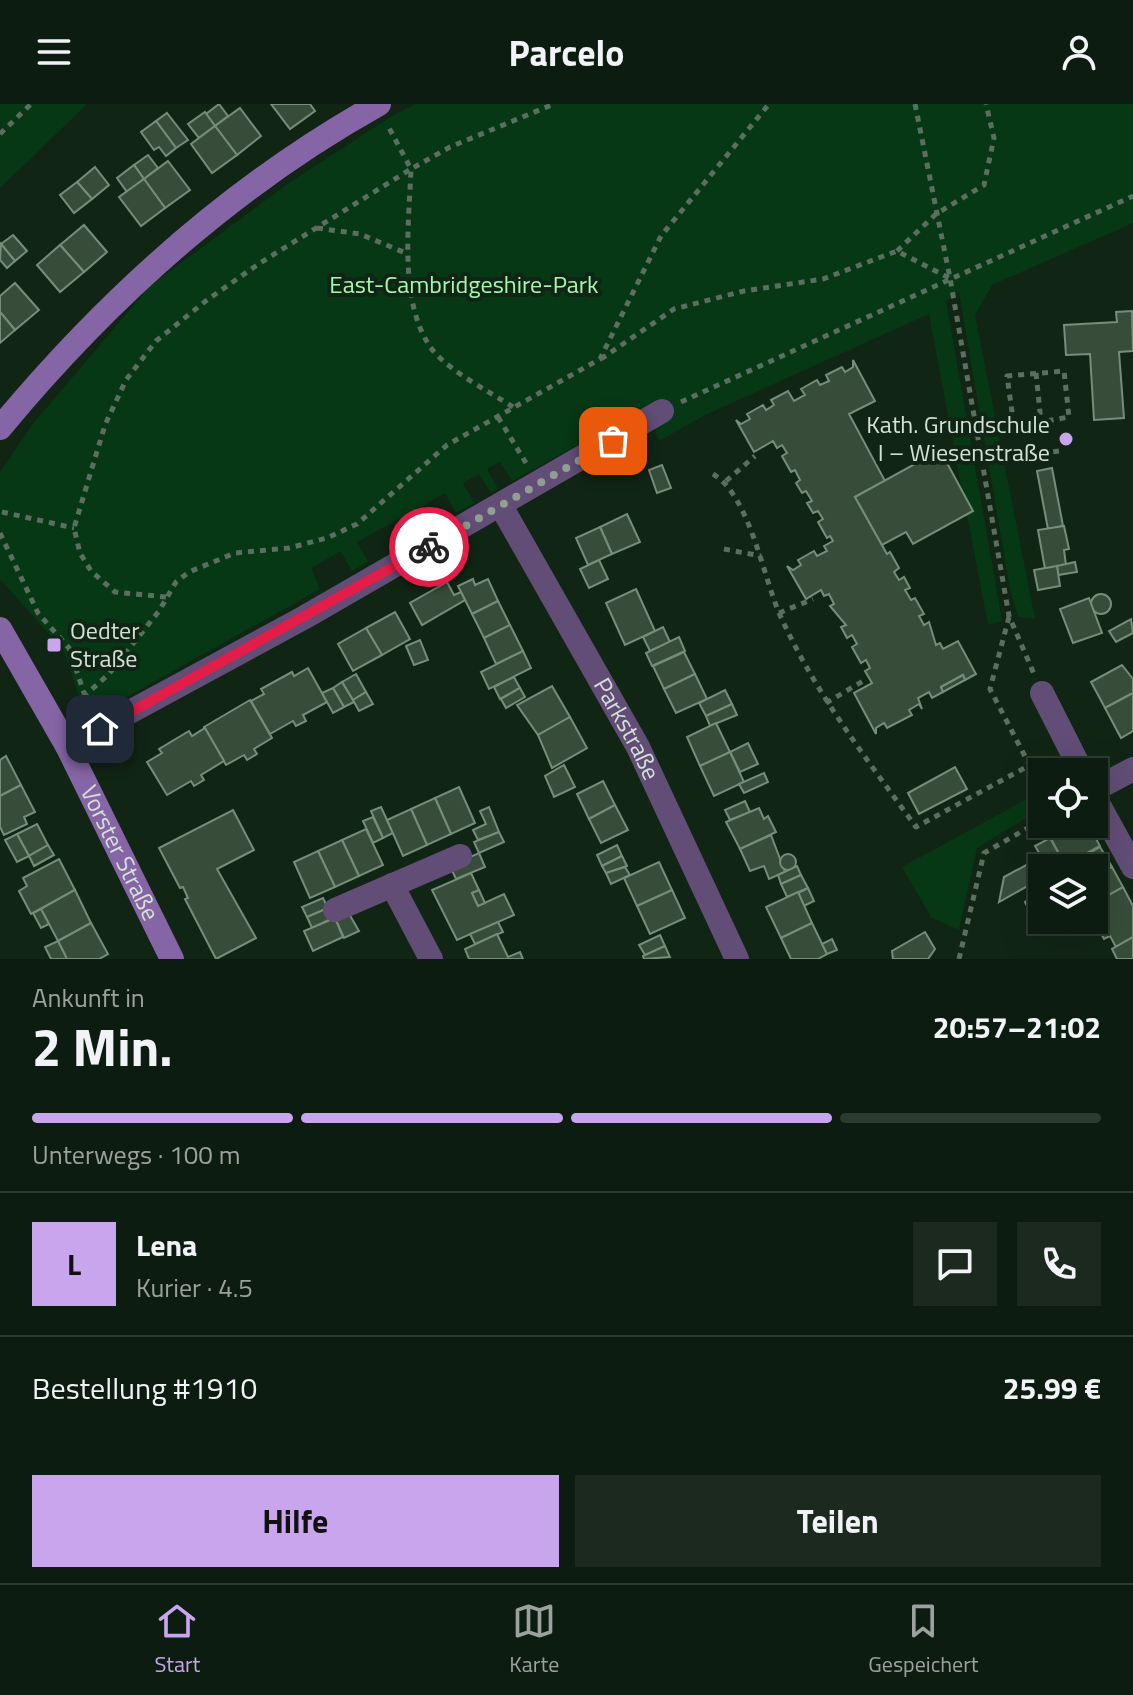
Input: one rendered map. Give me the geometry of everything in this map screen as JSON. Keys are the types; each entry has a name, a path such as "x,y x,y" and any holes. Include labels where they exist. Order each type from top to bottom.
{"main road":[{"path":"0,428 48,370 179,242 291,157 378,104"},
{"name":"Vorster Straße","path":"0,629 67,746 172,959"}],"street":[{"path":"67,746 305,617 539,485 662,411"},
{"name":"Parkstraße","path":"501,506 638,747 737,959"},
{"path":"1042,693 1075,758"},
{"path":"1108,784 1133,769"},
{"path":"1108,820 1133,867"},
{"path":"335,910 460,856"},
{"path":"392,885 431,959"}],"path":[{"path":"0,134 31,104"},
{"path":"378,104 411,169 408,254 417,316 430,347 513,407"},
{"path":"166,597 115,592 91,571 80,553 74,528 105,425 126,380 156,341 217,293 411,169 450,147 554,104"},
{"path":"600,359 661,236 769,104"},
{"path":"915,104 950,278 1009,616 1042,693"},
{"path":"83,697 119,661 159,611 176,582 209,562 235,553 289,548 327,538 357,524 447,445 570,379 674,309 744,291 823,279 897,251 936,214 984,185 994,138 986,104"},
{"path":"662,411 1133,196"},
{"path":"315,228 360,234 408,254"},
{"path":"897,251 950,278"},
{"path":"1064,371 1069,417 1014,426 1007,376 1036,373 1064,371"},
{"path":"1036,373 1041,422"},
{"path":"498,417 539,485"},
{"path":"1024,425 1029,455"},
{"path":"982,462 1059,451"},
{"path":"726,481 755,456"},
{"path":"713,474 726,481 762,556 779,613 826,703 916,827 1028,766"},
{"path":"1,514 74,528"},
{"path":"0,533 38,613 69,648 83,697 100,729"},
{"path":"724,549 762,556"},
{"path":"779,613 813,599"},
{"path":"1009,616 990,689 1028,761"},
{"path":"826,703 863,681"},
{"path":"959,959 984,853 1028,828"}],"green space":[{"path":"0,104 87,104 0,188"},
{"name":"East-Cambridgeshire-Park","path":"416,104 1133,104 1133,223 992,285 975,315 1035,619 1018,617 1010,589 959,292 946,301 1002,621 988,625 967,515 974,511 962,491 929,314 705,415 659,441 646,408 512,481 500,462 487,469 498,489 491,493 479,474 463,483 474,503 456,513 445,493 417,509 428,529 410,538 399,519 357,542 368,562 352,571 341,551 311,568 320,589 116,703 83,708 64,651 0,579 0,472 32,425 151,285 289,183 392,116"},
{"path":"1028,800 1028,817 977,848 959,930 931,917 902,867"}],"building":[{"path":"219,104 228,116 215,126 206,114"},
{"path":"271,104 310,104 315,111 290,129"},
{"path":"240,108 261,136 237,155 215,126"},
{"path":"205,112 215,126 199,138 188,124"},
{"path":"167,113 188,140 176,148 156,121"},
{"path":"156,121 176,148 166,156 159,147 154,150 141,132"},
{"path":"215,126 237,155 212,173 191,144"},
{"path":"148,155 158,168 144,179 134,165"},
{"path":"168,161 190,190 165,208 144,179"},
{"path":"134,165 144,179 127,192 117,178"},
{"path":"95,167 109,185 92,199 77,182"},
{"path":"144,179 165,208 141,226 119,197"},
{"path":"77,182 92,199 74,213 60,195"},
{"path":"84,225 107,252 84,272 60,245"},
{"path":"13,235 27,251 15,261 1,244"},
{"path":"1,244 15,261 7,268 0,260"},
{"path":"60,245 84,272 60,292 37,265"},
{"path":"15,283 39,310 15,330 0,312 0,296"},
{"path":"1132,311 1133,351 1119,352 1124,418 1094,420 1090,354 1066,355 1064,325 1117,322 1116,312"},
{"path":"0,312 15,330 0,343"},
{"path":"853,360 875,401 849,414 885,481 855,497 887,554 890,552 899,568 894,572 899,580 904,577 910,588 905,590 911,600 915,598 924,614 919,616 924,625 929,622 936,645 940,643 943,649 958,641 976,674 965,680 963,675 941,687 943,692 932,698 929,692 918,698 922,709 919,704 909,710 912,715 887,728 884,723 876,728 876,734 854,693 872,683 865,671 870,668 866,660 861,663 852,647 857,644 852,635 847,638 841,627 846,625 830,606 834,604 829,594 824,596 821,590 806,599 787,566 793,570 801,565 798,560 814,551 817,556 827,551 824,546 833,541 830,536 827,538 818,522 823,519 818,511 813,513 807,503 812,501 806,491 802,493 796,483 800,480 782,456 787,453 782,445 777,448 773,441 754,452 736,420 741,424 750,419 747,414 763,405 766,410 774,405 771,400 788,391 794,401 805,395 801,389 817,380 820,385 829,381 826,375 842,367 845,372 853,367"},
{"path":"940,450 973,511 913,544 906,532 882,545 855,497"},
{"path":"662,465 671,488 657,493 649,470"},
{"path":"1052,468 1063,526 1048,529 1037,471"},
{"path":"627,514 640,542 612,554 600,527"},
{"path":"1064,526 1069,549 1064,550 1066,565 1045,569 1038,530"},
{"path":"600,527 612,554 588,565 576,538"},
{"path":"599,560 608,579 589,588 580,569"},
{"path":"1075,562 1077,572 1058,575 1057,566"},
{"path":"1057,566 1060,586 1038,590 1034,570"},
{"path":"473,579 475,585 488,579 498,601 472,614 458,586"},
{"path":"447,582 454,595 461,592 465,600 422,625 410,603"},
{"path":"636,589 655,631 625,645 606,603"},
{"path":"1101,594 1108,597 1111,604 1108,611 1101,614 1094,611 1091,604 1094,597"},
{"path":"1089,598 1102,633 1073,643 1060,609"},
{"path":"498,601 510,625 484,638 472,614"},
{"path":"395,612 410,639 382,655 366,628"},
{"path":"1131,619 1133,633 1116,642 1109,631"},
{"path":"510,625 523,651 496,664 484,638"},
{"path":"663,627 670,642 650,651 643,637"},
{"path":"366,628 382,655 353,671 338,644"},
{"path":"679,637 685,651 652,666 646,653"},
{"path":"420,640 428,660 414,665 406,646"},
{"path":"523,651 531,668 489,689 481,672"},
{"path":"684,652 695,674 664,689 653,666"},
{"path":"1122,665 1133,679 1133,693 1105,708 1091,682"},
{"path":"308,668 327,702 303,715 306,721 296,726 293,721 270,734 251,701 264,694 261,689 292,672 294,676"},
{"path":"356,674 366,692 353,700 342,682"},
{"path":"695,674 707,699 676,713 664,689"},
{"path":"963,675 965,680 943,692 941,687"},
{"path":"514,677 520,688 500,699 494,687"},
{"path":"342,682 354,702 344,707 333,688"},
{"path":"552,686 570,717 538,735 517,705"},
{"path":"333,688 344,707 333,713 322,693"},
{"path":"520,688 525,697 506,708 501,699"},
{"path":"725,690 732,704 706,716 699,703"},
{"path":"366,692 373,704 359,711 353,700"},
{"path":"1133,693 1133,731 1121,738 1105,708"},
{"path":"250,700 272,738 254,749 257,754 247,760 244,755 226,765 204,727"},
{"path":"732,704 737,715 710,726 706,716"},
{"path":"570,717 587,748 552,768 538,735"},
{"path":"716,723 730,752 700,766 687,737"},
{"path":"205,728 224,761 201,775 204,780 194,786 191,781 167,795 147,762 162,753 159,749 189,731 192,736"},
{"path":"748,743 758,764 740,772 730,752"},
{"path":"730,752 744,782 714,796 700,766"},
{"path":"6,756 21,785 0,796 0,760"},
{"path":"564,765 575,787 554,797 545,776"},
{"path":"955,767 967,789 919,814 908,793"},
{"path":"764,773 768,782 744,793 739,784"},
{"path":"603,781 615,805 589,819 577,794"},
{"path":"21,785 35,812 24,817 27,824 4,835 0,827 0,796"},
{"path":"459,787 475,823 451,834 435,798"},
{"path":"435,798 451,834 427,845 411,809"},
{"path":"745,801 750,812 730,820 725,810"},
{"path":"615,805 628,830 601,843 589,819"},
{"path":"381,807 393,833 383,838 371,811"},
{"path":"489,807 499,832 478,840 473,830 486,824 480,811"},
{"path":"759,808 764,819 768,816 776,832 740,849 726,822"},
{"path":"411,809 427,845 403,856 387,820"},
{"path":"233,810 254,850 217,869 256,938 216,959 185,899 188,898 183,887 180,888 159,848"},
{"path":"373,817 383,838 373,843 363,821"},
{"path":"37,824 48,845 29,856 17,834"},
{"path":"366,829 383,865 359,876 342,840"},
{"path":"499,832 504,842 479,853 474,842"},
{"path":"17,834 29,856 17,862 5,840"},
{"path":"771,835 785,872 769,879 764,866 750,871 740,849"},
{"path":"1050,838 1059,854 1040,854 1035,846"},
{"path":"1051,838 1096,838 1100,846 1085,854 1059,854"},
{"path":"342,840 359,876 335,887 318,851"},
{"path":"48,845 54,855 34,866 29,856"},
{"path":"617,845 622,856 602,866 597,855"},
{"path":"1100,847 1104,854 1087,854"},
{"path":"318,851 335,887 310,898 294,862"},
{"path":"479,853 485,867 456,879 450,866"},
{"path":"785,854 791,854 796,862 794,868 785,870 780,865 780,859"},
{"path":"622,856 627,866 606,873 602,866"},
{"path":"59,859 75,890 31,914 19,891 27,886 23,878"},
{"path":"659,862 672,890 637,906 624,878"},
{"path":"1028,864 1028,886 999,902 1004,877"},
{"path":"797,866 801,875 781,884 778,875"},
{"path":"625,867 630,875 611,884 606,873"},
{"path":"1112,867 1123,887 1108,896 1108,869"},
{"path":"471,873 479,890 472,893 478,906 504,894 514,915 457,940 432,890"},
{"path":"801,875 808,888 787,897 781,884"},
{"path":"1123,887 1133,906 1133,937 1116,947 1110,936 1104,939 1101,934 1108,934 1108,895"},
{"path":"808,888 814,901 804,906 798,893"},
{"path":"75,890 91,923 58,941 41,909"},
{"path":"479,890 485,903 478,906 472,893"},
{"path":"672,890 685,918 650,934 637,906"},
{"path":"798,892 812,923 781,938 766,907"},
{"path":"323,898 328,908 307,917 302,907"},
{"path":"328,908 333,918 312,928 307,917"},
{"path":"41,909 49,924 41,928 33,913"},
{"path":"348,912 359,931 344,938 335,918"},
{"path":"335,918 343,937 313,951 304,931"},
{"path":"498,922 503,932 475,944 470,934"},
{"path":"91,923 108,954 99,959 67,959 58,941"},
{"path":"812,923 827,954 818,959 791,959 781,938"},
{"path":"925,932 935,949 928,959 893,959 892,951"},
{"path":"497,934 508,957 520,952 523,959 469,959 465,949"},
{"path":"660,935 665,946 645,955 639,945"},
{"path":"1133,937 1133,959 1117,959 1112,949"},
{"path":"832,939 837,950 827,954 822,944"},
{"path":"58,941 67,959 51,959 45,947"},
{"path":"665,946 670,957 644,959 643,956"}],"way so far":[{"path":"429,547 613,441"}],"place":[{"name":"Kath. Grundschule I – Wiesenstraße","path":"1066,439"},
{"name":"Oedter Straße","path":"54,645"}],"route":[{"path":"100,729 429,547"}]}
